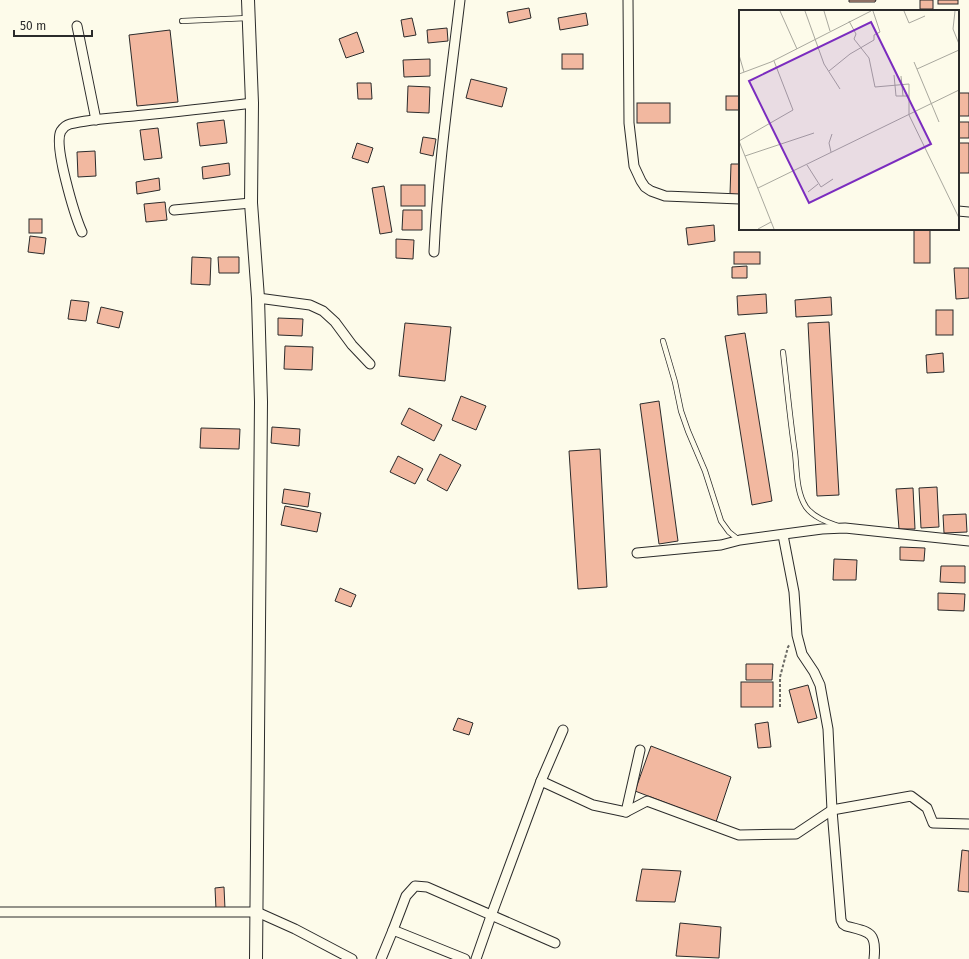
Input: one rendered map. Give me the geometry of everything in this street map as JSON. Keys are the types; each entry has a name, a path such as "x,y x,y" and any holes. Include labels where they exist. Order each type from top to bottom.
{"street":[{"path":"248,0 252,103 251,202 258,298 261,402 256,959"},
{"path":"434,252 436,205 460,0"},
{"path":"628,0 629,123 634,166 641,180 645,187 665,196 739,199"},
{"path":"77,26 96,120"},
{"path":"82,232 68,190 59,139 61,131 69,124 252,103"},
{"path":"174,210 251,202"},
{"path":"959,211 969,212"},
{"path":"258,298 310,305 323,311 335,322 352,345 370,364"},
{"path":"637,553 722,545 740,540 822,529 845,528 969,541"},
{"path":"783,535 794,592 796,635 802,654 814,672 820,685 828,729 832,810 841,920 846,926 868,933 872,937 874,941 874,959"},
{"path":"476,959 541,781 563,730"},
{"path":"626,812 640,750"},
{"path":"541,781 593,805 626,812 647,802 738,834 796,834 832,810 910,796 927,808 933,823 969,824"},
{"path":"381,959 406,896 415,886 427,887 555,943"},
{"path":"0,912 257,912 295,929 352,959"},
{"path":"393,930 465,959"}],"lane":[{"path":"182,21 248,18"},
{"path":"663,341 675,382 681,410 688,431 706,471 721,521 729,532 740,540"},
{"path":"784,352 791,427 802,499 807,508 813,513 831,523 845,528"}],"path":[{"path":"780,707 780,677 788,647 796,635"}],"building":[{"path":"849,0 876,0 875,2 849,2"},
{"path":"920,0 933,0 933,9 920,9"},
{"path":"938,0 958,0 958,4 938,4"},
{"path":"529,8 531,18 509,23 507,12"},
{"path":"586,13 588,25 560,30 558,18"},
{"path":"412,18 416,35 404,37 401,20"},
{"path":"447,28 448,41 428,43 427,30"},
{"path":"170,30 178,102 137,106 129,35"},
{"path":"357,32 364,52 346,58 339,39"},
{"path":"562,54 583,54 583,69 562,69"},
{"path":"430,59 430,76 404,77 403,60"},
{"path":"471,79 507,88 502,107 466,98"},
{"path":"357,83 371,83 372,99 358,99"},
{"path":"408,86 430,87 429,113 407,112"},
{"path":"959,93 969,93 969,116 959,116"},
{"path":"726,96 739,96 739,110 726,110"},
{"path":"637,103 670,103 670,123 637,123"},
{"path":"224,120 227,143 200,146 197,123"},
{"path":"959,122 969,122 969,138 959,138"},
{"path":"158,128 162,158 144,160 140,130"},
{"path":"423,137 436,139 433,156 420,153"},
{"path":"357,143 373,148 368,163 352,158"},
{"path":"959,143 969,143 969,173 959,173"},
{"path":"95,151 96,176 78,177 77,152"},
{"path":"229,163 230,175 203,179 202,167"},
{"path":"731,164 739,164 739,195 730,194"},
{"path":"159,178 160,190 137,194 136,182"},
{"path":"401,185 425,185 425,206 401,206"},
{"path":"384,186 392,232 380,234 372,188"},
{"path":"165,202 167,220 146,222 144,204"},
{"path":"403,210 422,210 422,230 402,230"},
{"path":"29,219 42,219 42,233 29,233"},
{"path":"714,225 715,241 688,245 686,228"},
{"path":"914,230 930,230 930,263 914,263"},
{"path":"30,236 46,238 44,254 28,252"},
{"path":"396,239 414,240 413,259 396,258"},
{"path":"734,252 760,252 760,264 734,264"},
{"path":"192,257 211,258 210,285 191,284"},
{"path":"218,257 239,257 239,273 219,273"},
{"path":"747,266 747,278 732,278 732,267"},
{"path":"954,268 969,268 969,298 956,299"},
{"path":"766,294 767,313 738,315 737,296"},
{"path":"831,297 832,315 796,317 795,300"},
{"path":"71,300 89,302 86,321 68,319"},
{"path":"101,307 123,312 119,328 97,323"},
{"path":"936,310 953,310 953,335 936,335"},
{"path":"278,318 303,319 302,336 278,335"},
{"path":"829,322 839,495 817,496 808,323"},
{"path":"405,323 451,327 445,381 399,376"},
{"path":"745,333 772,501 752,505 725,336"},
{"path":"285,346 313,347 312,370 284,369"},
{"path":"943,353 944,372 927,373 926,355"},
{"path":"461,396 486,406 476,430 452,420"},
{"path":"659,401 678,541 659,544 640,404"},
{"path":"409,408 442,425 434,441 401,424"},
{"path":"272,427 300,429 299,446 271,443"},
{"path":"201,428 240,429 239,449 200,448"},
{"path":"600,449 607,587 578,589 569,451"},
{"path":"440,454 461,465 447,491 427,480"},
{"path":"398,456 423,469 415,484 390,472"},
{"path":"937,487 939,527 921,528 919,488"},
{"path":"913,488 915,529 899,529 896,489"},
{"path":"284,489 310,493 308,507 282,503"},
{"path":"285,506 321,513 317,532 281,525"},
{"path":"966,514 967,532 944,533 943,515"},
{"path":"900,547 925,548 924,561 900,560"},
{"path":"834,559 857,560 856,580 833,580"},
{"path":"941,566 965,566 965,583 940,582"},
{"path":"340,588 356,595 351,607 335,601"},
{"path":"938,593 965,594 964,611 938,610"},
{"path":"746,664 773,664 772,680 746,680"},
{"path":"741,682 773,682 773,707 741,707"},
{"path":"808,685 817,718 798,723 789,690"},
{"path":"458,718 473,723 469,735 453,730"},
{"path":"768,722 771,747 758,748 755,724"},
{"path":"651,746 731,777 716,822 635,791"},
{"path":"962,850 969,851 969,892 958,891"},
{"path":"642,869 681,871 675,902 636,901"},
{"path":"224,887 225,909 216,909 215,888"},
{"path":"680,923 721,927 719,958 676,956"}]}
